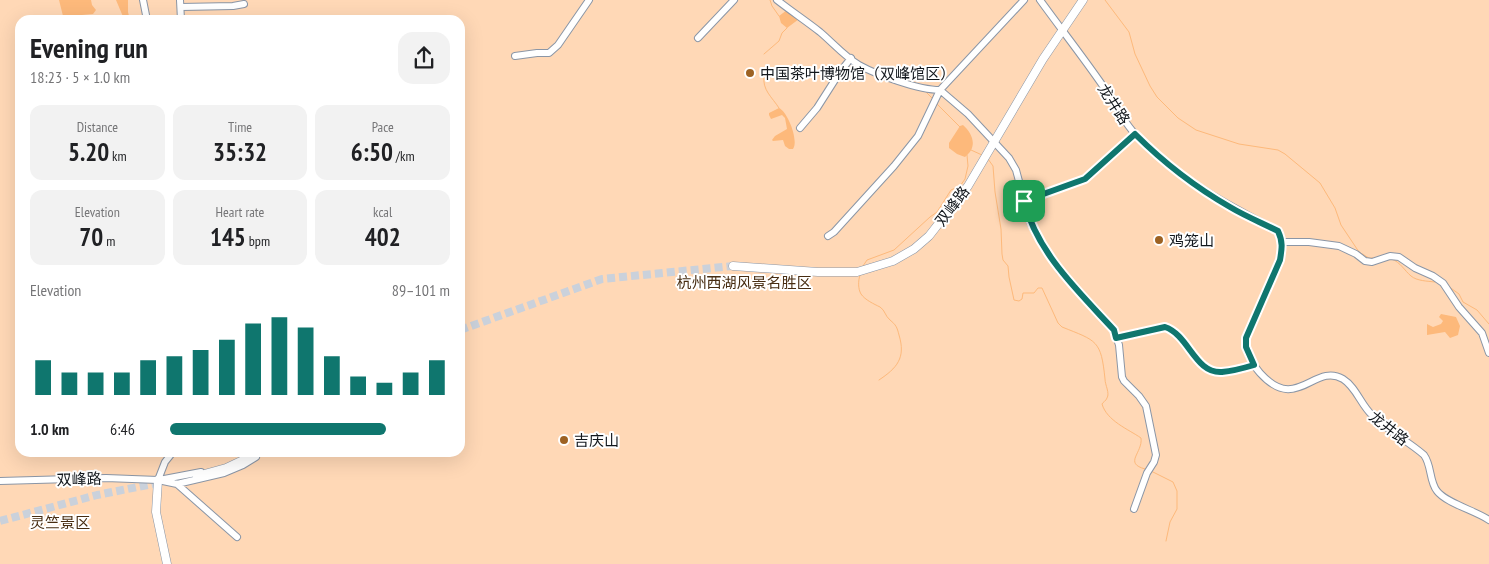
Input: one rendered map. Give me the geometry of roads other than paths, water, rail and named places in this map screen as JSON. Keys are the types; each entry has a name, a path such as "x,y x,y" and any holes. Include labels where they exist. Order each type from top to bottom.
{"main road":[{"name":"双峰路","path":"733,266 818,272 861,271 881,266 905,256 928,236 968,186 1062,30 1083,0"},
{"path":"198,476 226,468 250,457"},
{"path":"158,480 156,512 167,564"}],"street":[{"path":"143,0 146,15"},
{"path":"515,56 537,53 549,54 558,45 590,0"},
{"path":"698,38 734,0"},
{"path":"777,0 819,31 858,64 874,72 921,87 940,90 968,114 1009,158 1016,170 1030,222 1036,234 1060,271 1114,330 1124,381 1142,400 1148,414 1156,455 1154,462 1148,470 1134,509"},
{"path":"828,236 834,232 886,175 918,136 940,90 1024,0"},
{"name":"龙井路","path":"1040,0 1090,67 1135,134 1155,154 1229,206 1278,231 1282,242 1281,253 1275,272 1246,338 1246,347 1254,365 1270,384 1285,390 1298,388 1326,376 1332,375 1344,379 1350,384 1366,409 1374,417 1424,455 1429,464 1431,479 1437,491 1443,497 1489,520"},
{"path":"180,3 233,6 244,4"},
{"path":"800,128 817,108 851,58"},
{"path":"1024,201 1085,179 1135,134"},
{"path":"1282,242 1309,242 1338,246 1356,254 1365,261 1372,262 1390,256 1399,257 1405,263 1433,276 1443,283 1459,306 1482,333 1489,353"},
{"path":"1116,338 1165,327 1176,332 1199,362 1211,371 1223,372 1254,365"},
{"path":"158,480 168,457"},
{"path":"158,480 189,475 243,457"},
{"path":"158,480 177,484 224,472 243,465 254,457"},
{"name":"双峰路","path":"0,481 106,478 158,480"},
{"path":"177,484 237,537"}],"waterway":[{"path":"770,0 779,16"},
{"path":"1105,0 1129,32 1135,54 1150,86 1157,97 1178,118 1196,130 1239,144 1278,150 1285,154 1320,183 1335,208 1341,225 1359,252 1369,258 1373,258"},
{"path":"764,54 779,41 782,33 787,28"},
{"path":"838,44 850,55"},
{"path":"882,72 918,84"},
{"path":"764,76 766,89 779,108"},
{"path":"924,90 932,98"},
{"path":"936,103 960,127"},
{"path":"971,150 982,155"},
{"path":"863,266 867,260 894,250 937,212 951,190 960,186 965,179 968,166 967,155"},
{"path":"988,159 993,166 1001,229 1002,254 1003,260 1008,266 1014,300 1019,301 1022,299 1023,293 1034,293 1038,288 1042,288 1058,323 1062,327 1090,339 1099,349 1108,391 1107,399 1102,404 1113,420 1141,438 1135,464 1145,469"},
{"path":"1392,259 1398,262 1413,278 1435,282"},
{"path":"860,275 859,290 861,294 867,300 880,307 894,323 901,343 898,362 891,371 879,380"},
{"path":"1448,286 1459,294 1463,302 1477,310 1489,324"},
{"path":"1151,471 1173,482 1177,491 1177,509 1170,522 1166,541"}],"tunnel":[{"path":"465,328 602,279 733,266"},
{"path":"0,521 97,495 163,482"}],"place":[{"name":"中国茶叶博物馆（双峰馆区）","path":"750,73"},
{"name":"鸡笼山","path":"1159,240"},
{"name":"吉庆山","path":"564,440"}],"park label":[{"name":"杭州西湖风景名胜区","path":"744,282"},
{"name":"灵竺景区","path":"60,522"}]}
